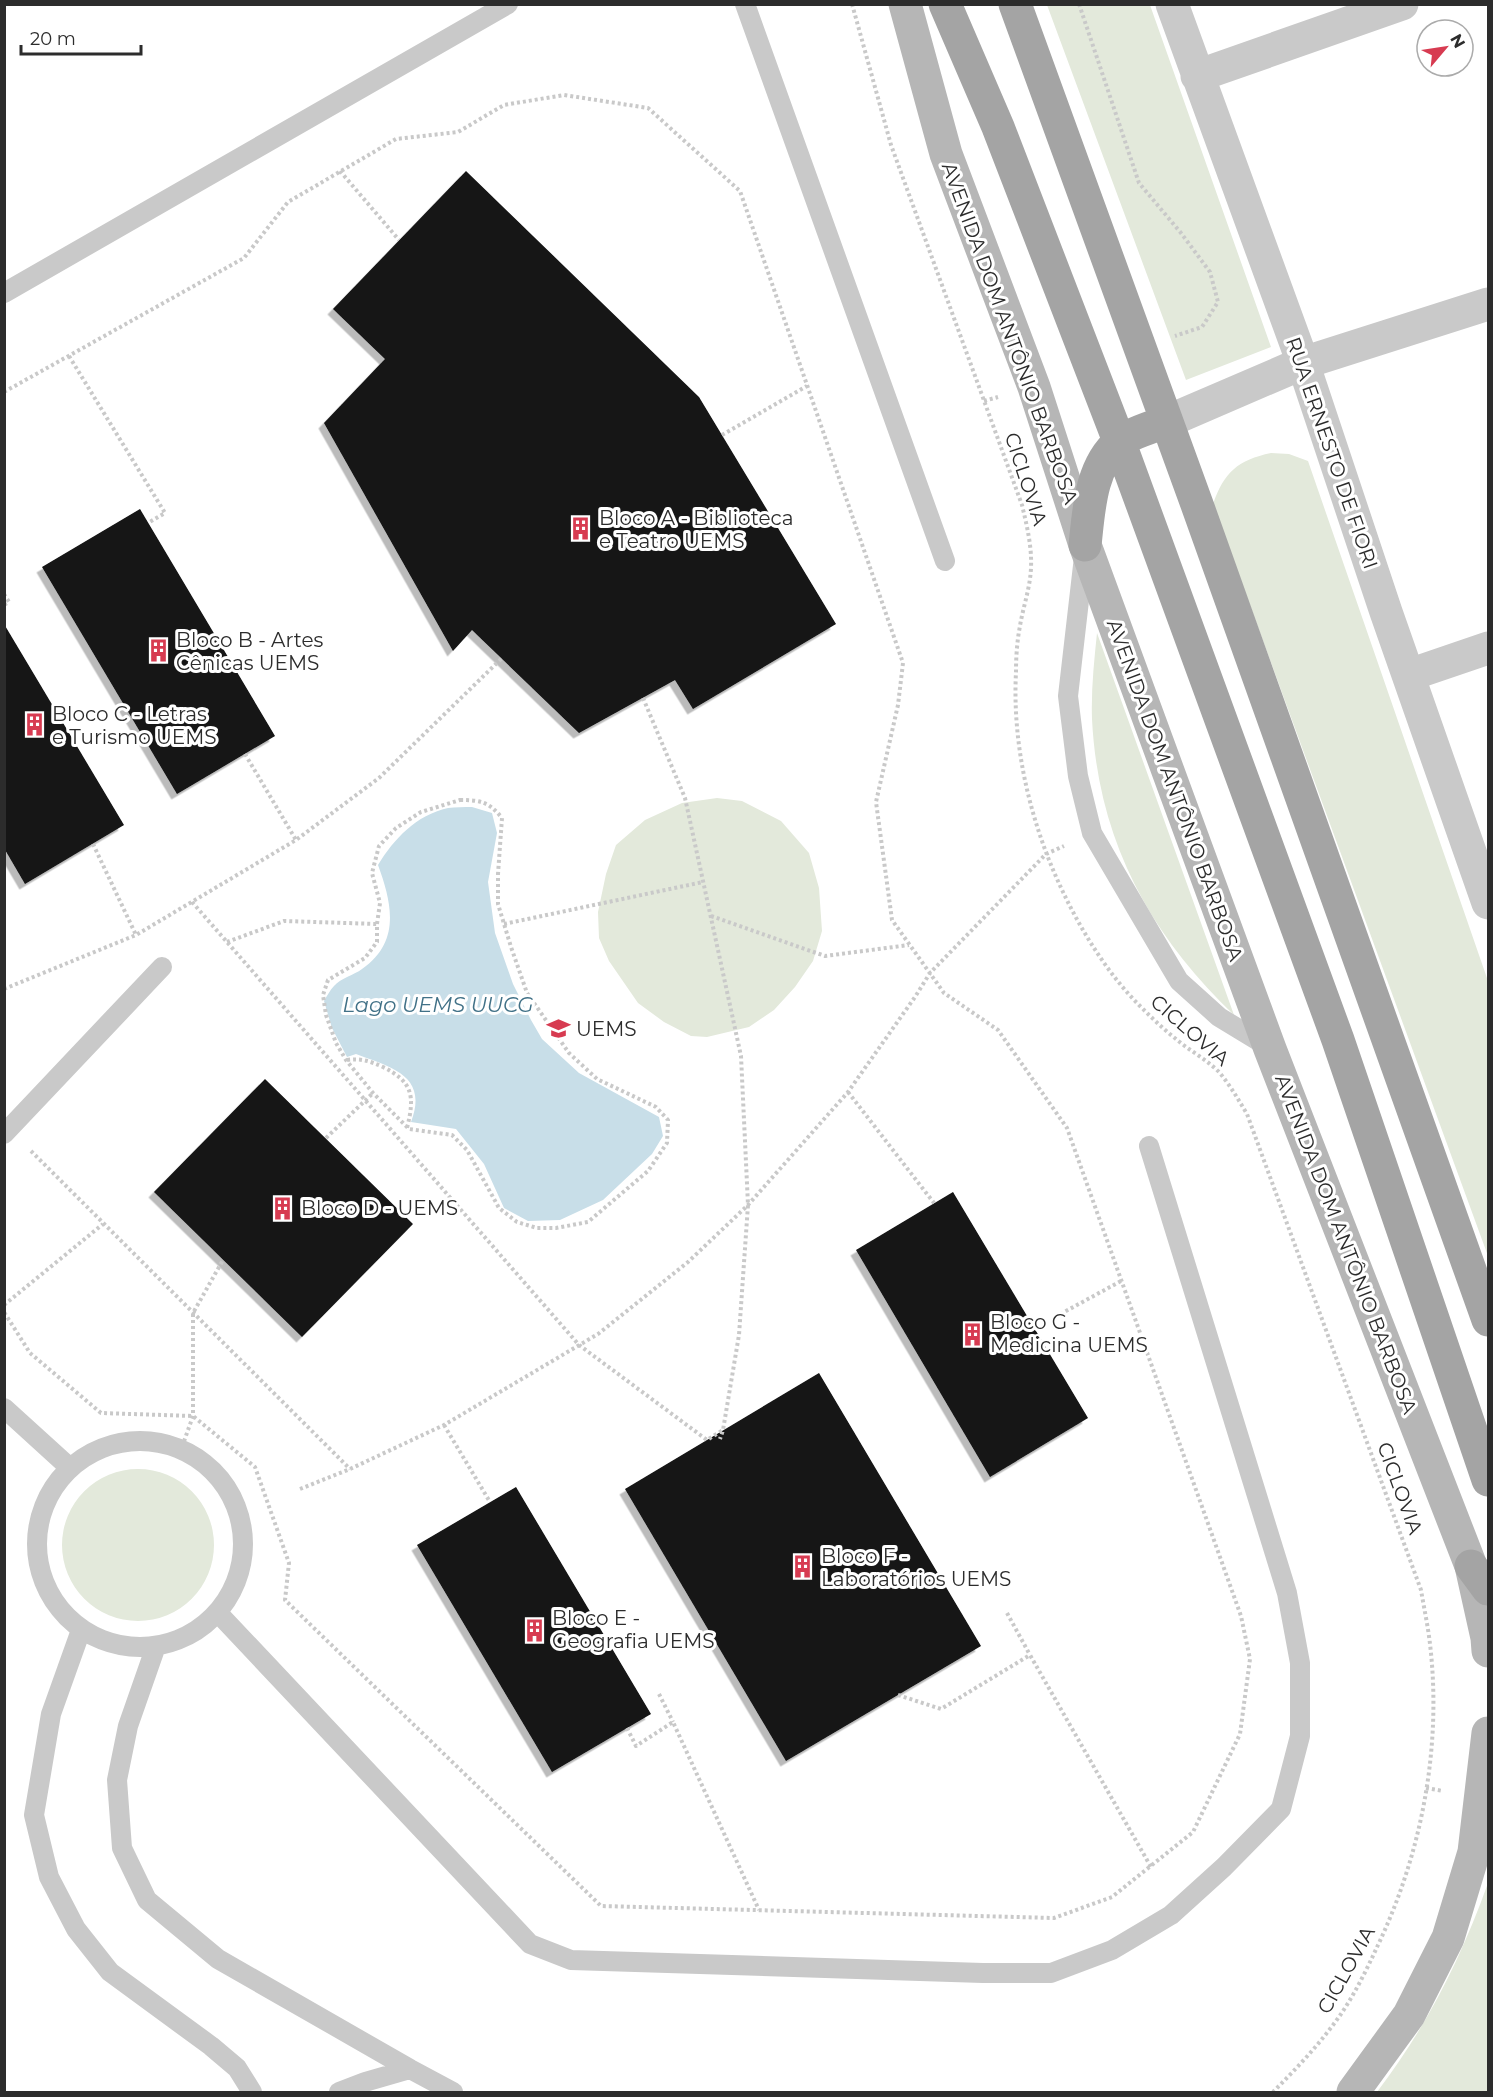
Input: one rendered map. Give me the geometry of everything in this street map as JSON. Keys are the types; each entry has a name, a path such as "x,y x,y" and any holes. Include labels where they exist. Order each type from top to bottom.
{"main road":[{"name":"AVENIDA DOM ANTÔNIO BARBOSA","path":"905,4 946,154 1034,387 1085,545 1270,1048 1480,1577 1488,1651"},
{"path":"945,4 998,127 1119,441 1338,1040 1488,1480"},
{"path":"1015,4 1488,1320"},
{"path":"1085,545 1090,495 1101,466 1119,441 1166,422"},
{"path":"1353,2092 1409,2015 1448,1938 1474,1852 1488,1733"}],"street":[{"name":"RUA ERNESTO DE FIORI","path":"1172,4 1303,363 1382,601 1488,903"},
{"path":"1197,76 1402,4"},
{"path":"1166,422 1303,363 1488,304"},
{"path":"1409,675 1488,648"}],"lane":[{"path":"4,293 508,4"},
{"path":"745,4 945,561"},
{"path":"1085,545 1068,696 1078,776 1092,833 1179,981 1220,1017 1270,1048"},
{"path":"7,1131 162,967"},
{"path":"219,1614 530,1944 571,1960 983,1973 1051,1973 1112,1950 1170,1914 1224,1867 1281,1809 1300,1736 1300,1663 1287,1593 1149,1146"},
{"path":"4,1408 69,1467"},
{"path":"142,1439 182,1448 203,1464 225,1490 241,1529 244,1559 236,1588 219,1614 156,1646 138,1649 108,1643 81,1630 49,1596 36,1551 43,1506 69,1467 103,1446 142,1439"},
{"path":"81,1630 51,1714 34,1815 49,1877 76,1929 110,1972 211,2046 237,2068 252,2092"},
{"path":"156,1646 128,1726 117,1780 122,1848 147,1900 218,1959 453,2092"},
{"path":"339,2092 410,2069"}],"path":[{"name":"CICLOVIA","path":"852,4 891,145 1022,506 1029,535 1031,566 1028,597 1020,627 1016,673 1017,718 1022,764 1032,809 1046,854 1069,904 1109,969 1137,1004 1176,1040 1199,1054 1219,1072 1247,1114 1421,1590 1430,1644 1433,1700 1431,1755 1423,1811 1409,1866 1390,1920 1371,1961 1337,2019 1304,2061 1273,2092"},
{"path":"4,392 244,258 288,202 340,171 396,139 458,132 504,105 564,95 648,108 740,191 903,663 898,705 876,802 892,920 944,993 998,1030 1067,1128 1241,1616 1251,1659 1239,1734 1193,1832 1112,1897 1054,1918 600,1906 285,1600 289,1563 255,1467 193,1416 101,1413 30,1353 4,1312"},
{"path":"340,171 399,240"},
{"path":"69,356 165,513 148,523"},
{"path":"722,435 807,386"},
{"path":"4,594 9,602 4,604"},
{"path":"4,989 136,934 296,840 379,778 502,658"},
{"path":"643,698 685,798 741,1056 748,1205 739,1335 720,1439"},
{"path":"245,754 296,840"},
{"path":"460,800 490,804 502,818 498,904 528,993 569,1053 597,1079 656,1107 668,1120 667,1143 648,1171 588,1222 556,1228 537,1228 517,1222 499,1208 466,1150 452,1135 407,1128 347,1060 336,1043 326,1015 323,995 328,980 365,958 376,942 376,924 380,903 372,873 379,846 396,828 421,812 460,800"},
{"path":"93,844 136,934"},
{"path":"300,1489 350,1469 444,1425 598,1334 688,1262 748,1205 848,1092 930,973 1046,854"},
{"path":"504,924 703,882"},
{"path":"192,902 579,1345 706,1440 723,1430"},
{"path":"711,916 825,956 909,945"},
{"path":"227,942 284,921 376,924"},
{"path":"347,1060 359,1058 378,1065 398,1075 407,1084 412,1106 407,1128"},
{"path":"848,1092 934,1203"},
{"path":"326,1138 374,1093"},
{"path":"7,1131 350,1469"},
{"path":"4,1305 103,1224"},
{"path":"182,1448 193,1416 193,1313 223,1260"},
{"path":"1055,1317 1121,1281"},
{"path":"444,1425 490,1502"},
{"path":"1007,1613 1151,1867"},
{"path":"898,1695 941,1709 1030,1655"},
{"path":"659,1695 759,1910"},
{"path":"627,1728 636,1746 673,1722"}],"shaded area":[{"path":"1047,5 1150,5 1271,347 1186,380"},
{"path":"1271,453 1289,454 1308,461 1488,981 1488,1256 1213,504 1222,484 1234,469 1250,459"},
{"path":"1097,633 1234,1015 1204,984 1153,917 1133,882 1117,844 1096,763 1092,687"},
{"path":"717,798 742,801 781,821 809,853 819,888 822,931 813,961 795,987 774,1010 749,1027 707,1037 691,1036 664,1022 638,1003 609,961 599,938 598,912 606,874 616,845 645,820 682,803"},
{"path":"138,1469 167,1475 192,1491 208,1516 214,1545 208,1574 192,1599 167,1615 138,1621 109,1615 84,1599 68,1574 62,1545 68,1516 84,1491 109,1475"},
{"path":"1488,1883 1488,2092 1377,2092 1412,2042 1441,1992 1466,1939"}],"water":[{"name":"Lago UEMS UUCG","path":"472,807 492,813 497,833 488,882 495,933 513,984 542,1039 579,1073 659,1117 663,1136 652,1154 603,1200 560,1220 528,1221 504,1208 484,1164 456,1129 411,1122 415,1093 410,1083 403,1075 381,1064 356,1054 347,1057 332,1028 324,1001 337,983 362,969 383,947 390,921 387,893 378,865 391,846 416,822 436,811"}],"building":[{"name":"Bloco A - Biblioteca e Teatro UEMS","path":"466,171 699,397 836,624 693,709 675,680 579,733 472,630 453,651 324,423 385,359 333,309"},
{"name":"Bloco B - Artes Cênicas UEMS","path":"140,509 275,736 177,794 42,567"},
{"name":"Bloco C - Letras e Turismo UEMS","path":"4,624 124,825 25,884 4,848"},
{"name":"Bloco D - UEMS","path":"265,1079 413,1224 302,1337 154,1192"},
{"name":"Bloco G - Medicina UEMS","path":"953,1192 1088,1418 990,1477 856,1250"},
{"name":"Bloco F - Laboratórios UEMS","path":"819,1373 981,1646 786,1761 625,1489"},
{"name":"Bloco E - Geografia UEMS","path":"516,1487 651,1714 552,1772 417,1545"}],"place":[{"name":"Bloco A - Biblioteca e Teatro UEMS","path":"581,529"},
{"name":"Bloco B - Artes Cênicas UEMS","path":"158,651"},
{"name":"Bloco C - Letras e Turismo UEMS","path":"34,725"},
{"name":"UEMS","path":"558,1029"},
{"name":"Bloco D - UEMS","path":"283,1208"},
{"name":"Bloco G - Medicina UEMS","path":"972,1334"},
{"name":"Bloco F - Laboratórios UEMS","path":"803,1567"},
{"name":"Bloco E - Geografia UEMS","path":"534,1630"}]}
